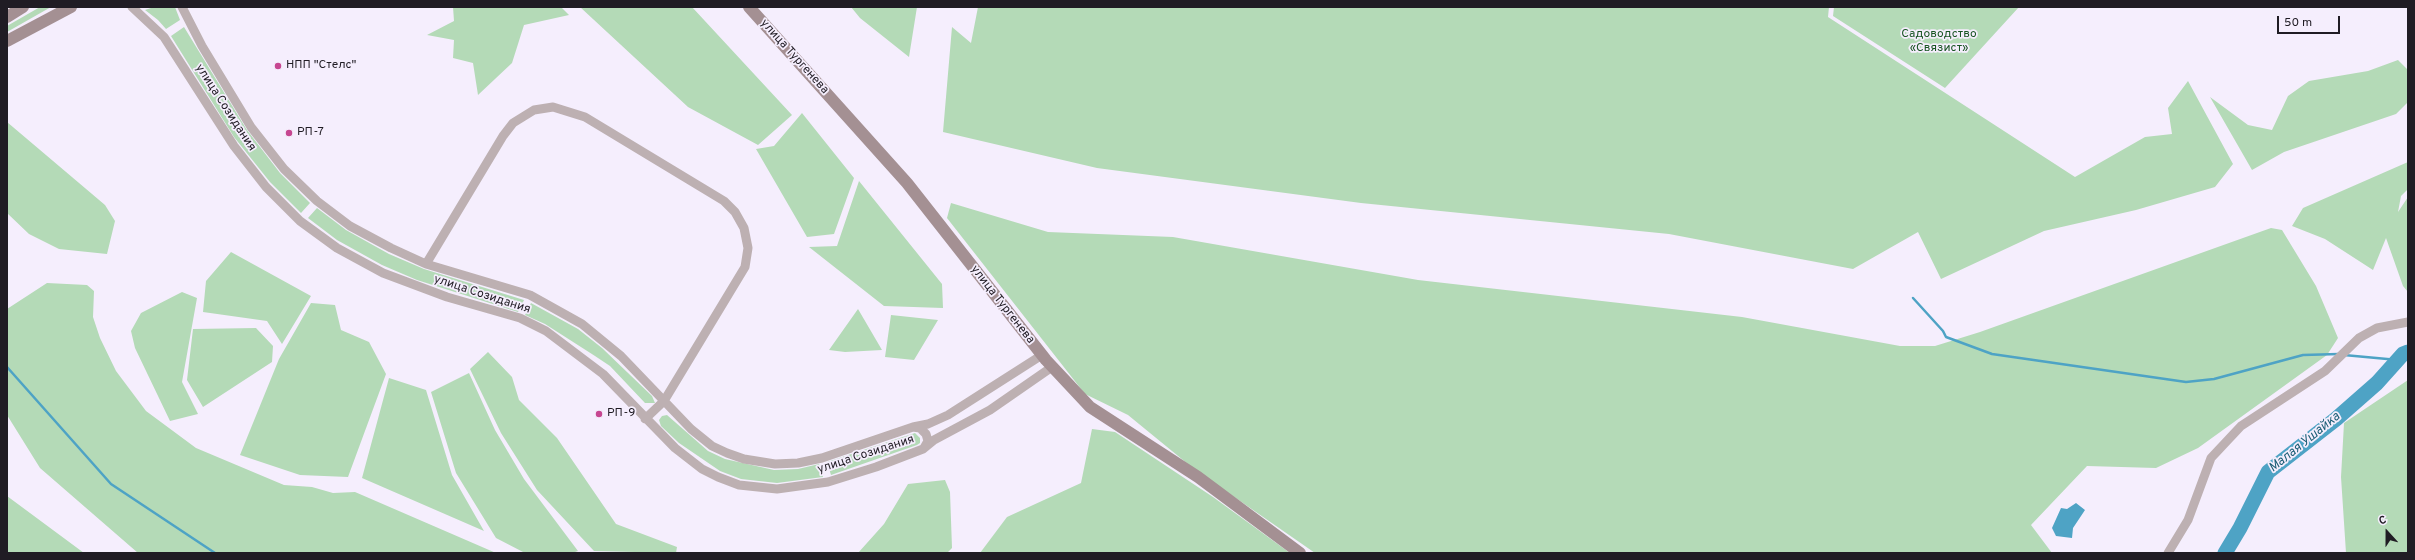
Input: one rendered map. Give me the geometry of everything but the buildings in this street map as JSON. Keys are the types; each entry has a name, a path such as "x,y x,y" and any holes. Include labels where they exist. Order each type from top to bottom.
{"street":[{"path":"7,17 24,7"},
{"path":"7,41 71,7"},
{"name":"улица Созидания","path":"132,7 164,37 234,146 266,187 300,220 336,248 383,273 447,297 520,318 546,331 603,374 675,448 702,469 739,484 758,488 797,487 828,482 876,467 924,448 934,440 990,410 1052,367"},
{"name":"улица Созидания","path":"182,7 202,46 251,128 284,169 317,201 350,226 426,264 530,295 582,324 606,344 691,429 712,446 744,459 775,464 798,463 822,458 913,427 928,424 948,415 1042,355"},
{"name":"улица Тургенева","path":"749,7 907,183 1042,355 1090,407 1198,477 1300,553"},
{"path":"426,264 495,148 513,123 534,110 552,107 586,117 724,201 740,219 747,237 747,257 740,277 664,401 645,418"},
{"path":"2168,553 2188,520 2212,458 2241,426 2325,371 2359,338 2377,328 2408,322"},
{"path":"913,427 920,428 926,434 928,441 924,448"}],"green space":[{"path":"40,7 51,7 7,32 7,26"},
{"path":"154,7 175,7 180,20 166,29 158,20 145,10"},
{"path":"453,7 561,7 569,15 524,25 512,63 478,95 473,63 453,58 454,40 427,35 454,21"},
{"path":"580,7 692,7 792,115 758,145 688,107"},
{"path":"851,7 917,7 909,57 860,18"},
{"path":"978,7 1829,7 1828,17 2075,177 2145,137 2172,134 2168,108 2188,81 2233,164 2215,187 2136,210 2044,231 1941,279 1918,232 1853,269 1669,234 1361,203 1097,168 943,132 952,27 971,43"},
{"name":"Садоводство «Связист»","path":"1834,7 2019,7 1945,88 1833,16"},
{"path":"184,27 247,130 280,173 310,203 301,213 270,182 234,137 171,36"},
{"path":"2398,60 2408,70 2408,102 2396,114 2284,152 2252,170 2210,97 2248,125 2272,130 2288,96 2309,81 2368,71"},
{"path":"802,113 854,178 834,234 807,237 756,149 774,146"},
{"path":"7,122 105,205 115,221 107,254 59,249 29,234 7,213"},
{"path":"2408,162 2408,189 2401,196 2398,212 2408,197 2408,292 2403,286 2386,238 2373,270 2325,239 2292,226 2303,208"},
{"path":"859,181 942,284 943,308 884,306 809,247 837,246"},
{"path":"951,203 1048,232 1173,237 1418,280 1742,317 1900,346 1935,346 1980,332 2271,228 2282,230 2316,286 2338,338 2327,355 2198,448 2156,468 2087,466 2031,525 2052,553 1315,553 1194,469 1128,415 1085,394 947,218"},
{"path":"317,208 346,230 389,254 424,269 524,300 518,312 417,280 382,265 337,240 308,218"},
{"path":"231,252 311,296 282,344 267,321 203,312 206,281"},
{"path":"47,283 87,285 94,291 93,317 100,338 116,371 146,411 196,448 284,485 312,487 333,493 355,492 496,553 138,553 40,468 7,415 7,309"},
{"path":"182,292 197,298 182,382 198,414 170,421 135,348 131,331 141,313"},
{"path":"311,303 335,305 341,330 369,342 386,374 348,477 300,475 240,455 279,359"},
{"path":"531,303 578,329 602,348 652,396 655,403 645,403 610,366 545,324 525,315"},
{"path":"858,309 882,350 845,352 829,350"},
{"path":"891,315 938,320 914,360 885,357"},
{"path":"256,328 273,346 272,362 203,407 187,380 193,329"},
{"path":"488,352 512,377 519,400 557,438 616,524 677,547 676,553 594,551 537,490 501,433 470,369"},
{"path":"469,373 495,430 524,479 578,551 572,553 525,553 496,538 456,473 431,392"},
{"path":"389,378 426,390 452,475 484,531 362,478"},
{"path":"2408,380 2408,553 2346,553 2341,477 2344,423"},
{"path":"667,415 708,451 725,459 774,470 798,469 819,464 823,477 777,483 741,479 720,471 679,443 661,426 659,420 662,416"},
{"path":"1092,429 1115,432 1213,497 1290,553 980,553 1007,517 1081,483"},
{"path":"915,433 920,438 920,443 917,445 831,475 827,462"},
{"path":"945,480 950,492 952,548 947,553 858,553 884,524 908,484"},
{"path":"7,496 84,553 7,553"}],"water":[{"path":"2076,503 2085,510 2073,528 2072,538 2056,536 2052,528 2061,508 2067,509"}],"waterway":[{"path":"1913,298 1943,331 1946,337 1992,354 2186,382 2214,379 2303,355 2339,354"},
{"name":"Малая Ушайка","path":"2225,553 2240,528 2268,472 2336,419 2377,383 2403,354 2408,352"},
{"path":"2344,355 2398,360"},
{"path":"7,367 111,484 215,553"}],"place":[{"name":"НПП \"Стелс\"","path":"278,66"},
{"name":"РП-7","path":"289,133"},
{"name":"РП-9","path":"599,414"}]}
